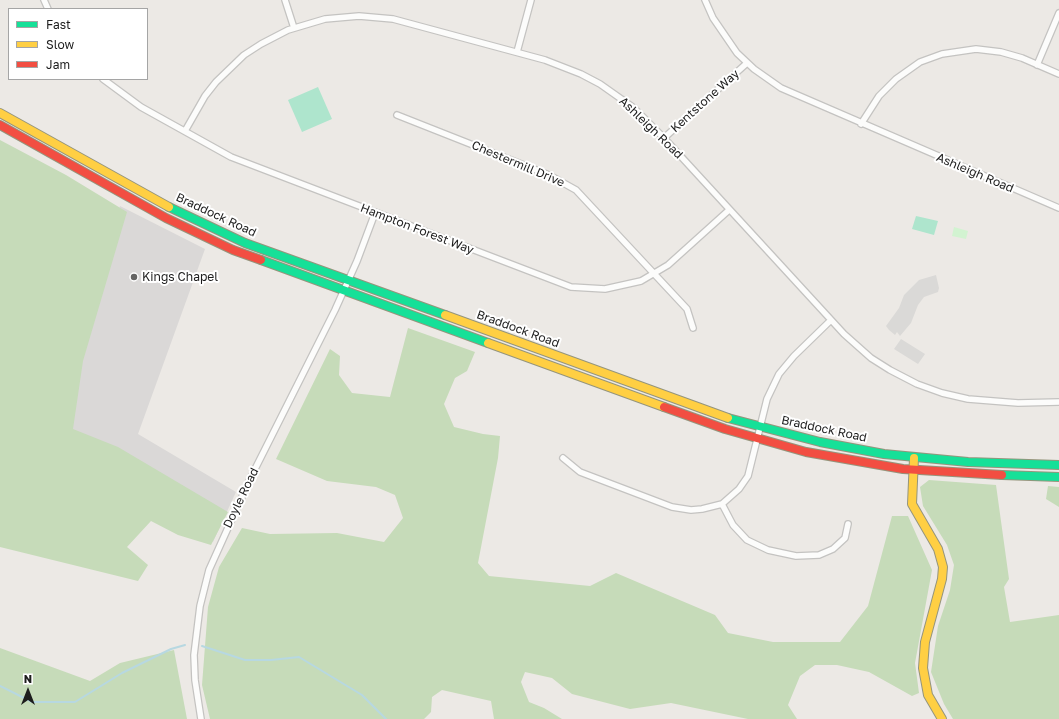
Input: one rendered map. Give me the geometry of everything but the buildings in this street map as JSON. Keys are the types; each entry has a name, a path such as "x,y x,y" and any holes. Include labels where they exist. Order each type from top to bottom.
{"main road":[{"name":"Braddock Road","path":"0,112 191,219 245,243 760,428 842,446 914,458 968,462 1059,465"},
{"name":"Braddock Road","path":"0,125 190,231 264,263 678,413 758,440 857,462 913,470 960,474 1059,478"},
{"path":"914,458 912,499 915,511 938,549 942,562 942,579 924,642 922,668 928,695 942,719"}],"street":[{"path":"284,0 294,28"},
{"path":"516,52 531,0"},
{"name":"Ashleigh Road","path":"705,0 724,36 747,63 781,88 861,124 1059,208"},
{"path":"1037,65 1059,13"},
{"name":"Ashleigh Road","path":"185,131 205,96 230,68 261,44 294,28 336,17 379,17 403,22 563,66 600,84 634,108 664,138 728,210 830,320 871,358 905,378 931,389 968,399 992,402 1059,402"},
{"path":"861,124 886,87 908,69 929,59 956,51 976,49 1006,53 1059,74"},
{"name":"Kentstone Way","path":"664,138 747,63"},
{"name":"Hampton Forest Way","path":"103,80 127,98 231,157 571,287 593,290 616,288 641,281 655,274 674,260 728,210"},
{"name":"Chestermill Drive","path":"397,115 565,182 586,199 687,309 693,328"},
{"name":"Doyle Road","path":"201,719 195,680 194,655 200,606 209,570 247,485 348,281 376,213"},
{"path":"563,458 580,472 672,507 697,510 716,507 722,504 739,489 748,476 767,399 779,374 794,356 830,320"},
{"path":"722,504 733,525 747,540 768,550 796,556 819,555 833,549 845,538 848,524"}],"shaded area":[{"path":"120,206 205,249 138,434 236,492 213,542 0,452 65,390"},
{"path":"936,275 939,288 938,292 924,297 918,305 911,323 900,336 897,332 895,335 886,326 899,308 904,295 919,280"},
{"path":"901,339 925,354 918,364 894,349"}],"green space":[{"path":"318,87 332,119 302,132 288,100"},
{"path":"0,140 66,175 127,212 83,361 73,429 118,447 228,512 211,545 178,535 151,521 127,547 148,565 138,581 0,547"},
{"path":"916,216 938,221 934,235 912,229"},
{"path":"954,227 968,231 966,239 952,236"},
{"path":"408,328 475,352 467,371 455,378 444,404 454,427 483,434 500,436 498,458 478,563 489,576 590,586 616,573 715,615 728,633 773,642 840,642 868,606 892,516 908,516 932,570 915,663 919,693 912,696 869,672 837,665 815,665 800,676 788,705 797,719 748,719 671,703 630,709 572,694 552,678 525,672 521,682 529,702 544,708 562,719 494,719 491,701 442,690 432,697 431,712 424,719 210,719 202,685 208,607 219,567 242,528 270,534 337,533 384,542 403,518 395,495 376,487 327,481 276,459 330,349 340,356 339,375 352,393 390,397"},
{"path":"929,480 996,485 1009,579 1004,587 1010,622 1059,615 1059,719 953,719 944,704 931,672 938,626 950,590 954,565 947,545 923,506 920,487"},
{"path":"1048,486 1059,487 1059,507 1046,499"},
{"path":"0,648 90,681 120,663 174,650 187,719 0,719"}],"waterway":[{"path":"0,686 32,702 75,702 122,673 171,649 185,645"},
{"path":"202,646 245,660 271,660 299,657 362,695 386,719"}],"traffic: fast":[{"path":"169,207 245,243 445,315"},
{"path":"261,260 488,343"},
{"path":"728,418 820,442 884,454 968,462 1059,465"},
{"path":"1002,475 1059,477"}],"traffic: slow":[{"path":"0,113 169,207"},
{"path":"445,315 728,418"},
{"path":"488,343 664,407"},
{"path":"914,458 912,504 938,549 943,567 942,579 925,642 923,668 928,695 942,719"}],"traffic: jam":[{"path":"0,125 166,218 233,250 261,260"},
{"path":"664,407 725,429 806,452 903,469 1002,475"}],"place":[{"name":"Kings Chapel","path":"134,277"}]}
